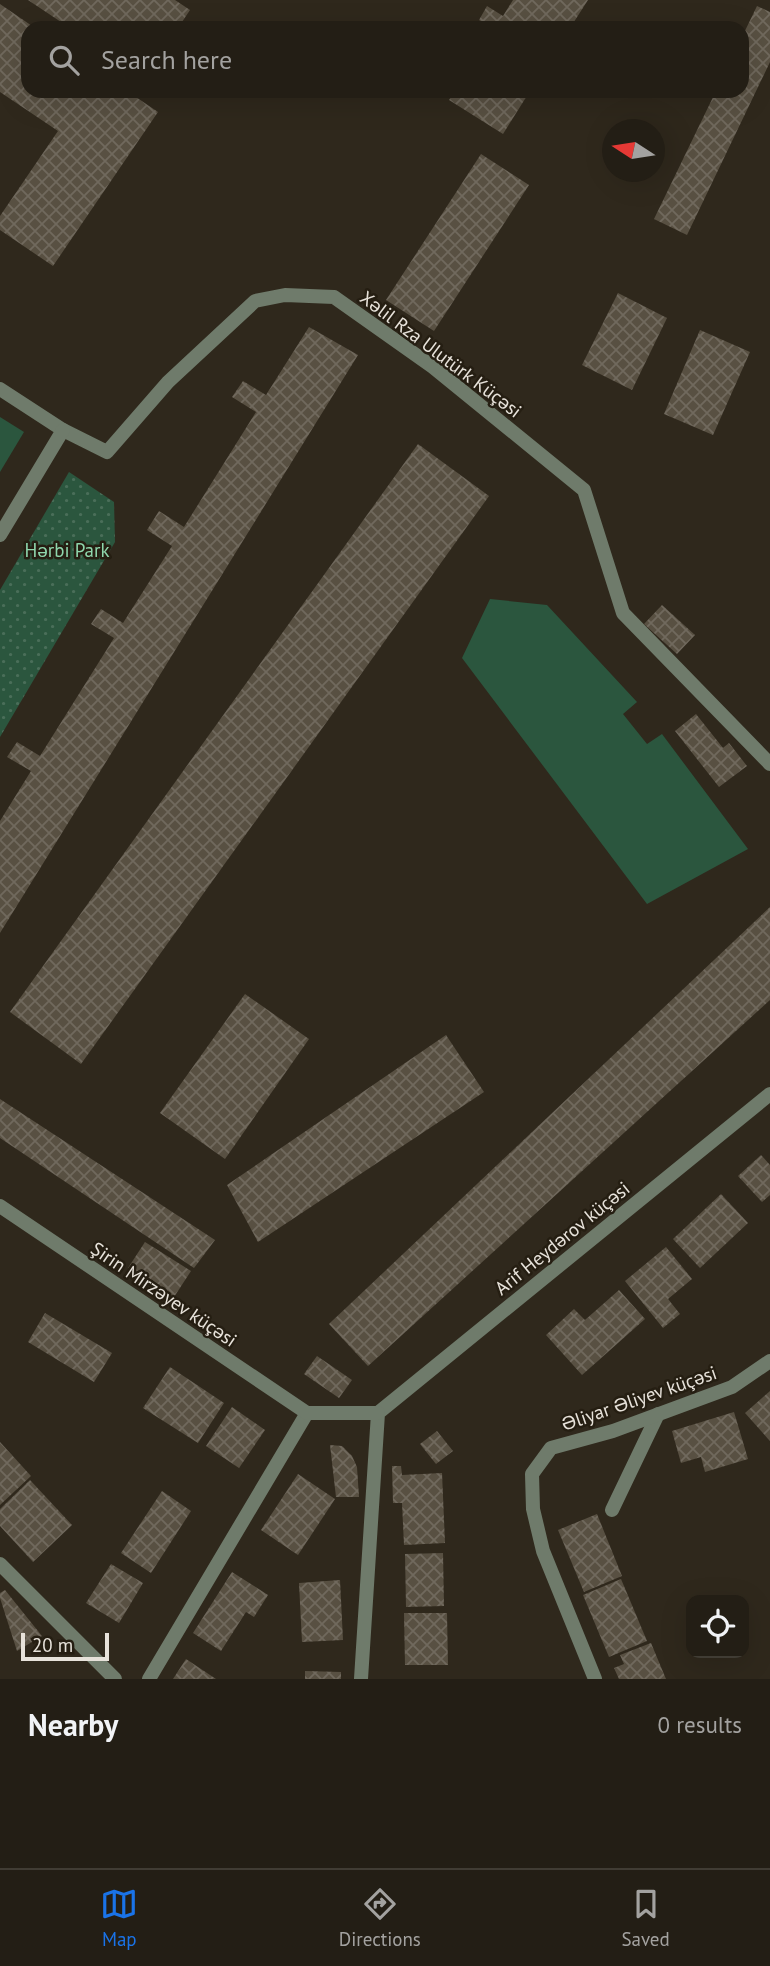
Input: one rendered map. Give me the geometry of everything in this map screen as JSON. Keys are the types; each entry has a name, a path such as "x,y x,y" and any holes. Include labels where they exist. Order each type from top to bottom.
{"street":[{"name":"Xəlil Rza Ulutürk Küçəsi","path":"0,389 64,430 107,452 168,382 255,301 285,295 334,297 433,367 584,490 623,613 770,764"},
{"path":"0,535 64,430"},
{"name":"Arif Heydərov küçəsi","path":"378,1413 770,1094"},
{"name":"Şirin Mirzəyev küçəsi","path":"0,1206 307,1413"},
{"name":"Əliyar Əliyev küçəsi","path":"595,1679 543,1551 533,1509 532,1474 551,1448 613,1432 732,1387 770,1361"},
{"path":"149,1679 307,1413 378,1413 361,1679"},
{"path":"612,1510 658,1415"},
{"path":"0,1564 115,1679"}],"green space":[{"path":"0,417 24,432 0,472"},
{"name":"Hərbi Park","path":"69,472 114,502 115,542 0,737 0,590"},
{"path":"490,599 547,605 637,702 623,714 647,744 662,734 748,849 647,904 462,658"}],"building":[{"path":"28,0 175,0 190,10 183,21 60,21"},
{"path":"513,0 588,0 574,21 479,20 487,6 503,16"},
{"path":"0,4 25,21 21,21 21,98 137,98 158,112 53,266 0,230 0,216 58,131 0,92"},
{"path":"757,6 770,12 770,62 687,235 654,219 713,98 749,98 749,23"},
{"path":"450,98 526,98 503,134 449,100"},
{"path":"481,154 529,185 434,331 386,300"},
{"path":"618,293 667,318 632,390 582,365"},
{"path":"309,327 358,355 0,933 0,821 31,771 7,757 17,742 40,756 114,638 91,624 101,609 123,623 172,546 147,530 159,511 184,527 256,412 232,397 243,381 266,395"},
{"path":"700,330 750,352 713,435 664,414"},
{"path":"418,444 489,496 81,1064 10,1012"},
{"path":"662,605 695,635 677,654 644,624"},
{"path":"696,714 723,748 729,743 747,766 719,787 675,731"},
{"path":"770,907 770,1000 368,1366 329,1324"},
{"path":"245,994 309,1039 225,1159 160,1113"},
{"path":"446,1035 484,1092 258,1242 227,1185"},
{"path":"0,1099 215,1240 194,1268 0,1138"},
{"path":"761,1155 770,1165 770,1195 762,1202 738,1176"},
{"path":"721,1194 748,1223 700,1268 673,1239"},
{"path":"145,1242 191,1271 174,1297 128,1268"},
{"path":"666,1247 692,1279 668,1299 680,1314 663,1328 625,1281"},
{"path":"619,1290 645,1319 582,1375 546,1335 574,1309 585,1320"},
{"path":"45,1313 112,1353 94,1382 28,1342"},
{"path":"317,1356 352,1380 339,1398 304,1374"},
{"path":"170,1367 224,1403 198,1443 143,1408"},
{"path":"770,1391 770,1441 745,1413"},
{"path":"232,1407 265,1430 239,1468 206,1446"},
{"path":"734,1412 748,1459 705,1472 701,1457 681,1463 672,1431"},
{"path":"437,1431 453,1451 436,1464 420,1444"},
{"path":"0,1442 31,1476 0,1505"},
{"path":"330,1445 342,1446 352,1456 357,1467 359,1497 336,1497"},
{"path":"392,1466 401,1466 402,1475 442,1473 445,1543 404,1545 402,1503 393,1503"},
{"path":"298,1474 335,1499 298,1555 261,1530"},
{"path":"30,1480 72,1525 33,1562 0,1526 0,1509"},
{"path":"162,1491 191,1511 151,1573 121,1553"},
{"path":"597,1514 622,1576 584,1592 558,1530"},
{"path":"443,1553 444,1606 406,1607 405,1554"},
{"path":"111,1564 143,1583 119,1623 86,1603"},
{"path":"232,1572 268,1595 254,1617 246,1612 221,1651 193,1633"},
{"path":"621,1579 647,1641 609,1657 583,1595"},
{"path":"340,1580 343,1640 302,1642 299,1583"},
{"path":"5,1590 42,1636 17,1651 0,1598 0,1593"},
{"path":"404,1613 447,1613 448,1665 405,1665"},
{"path":"651,1643 666,1679 619,1679 614,1668 624,1664 620,1655"},
{"path":"186,1659 216,1679 173,1679"},
{"path":"305,1671 341,1672 341,1679 305,1679"}]}
